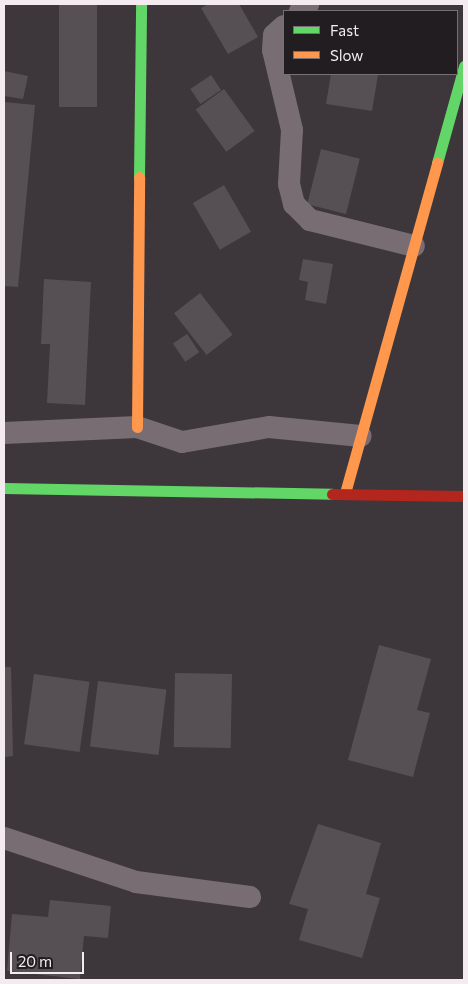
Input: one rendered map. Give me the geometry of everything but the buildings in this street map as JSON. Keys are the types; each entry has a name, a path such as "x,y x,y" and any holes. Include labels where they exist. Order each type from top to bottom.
{"street":[{"path":"137,427 141,4"},
{"path":"283,27 274,35 273,50 292,130 289,184 294,204 310,220 414,246"},
{"path":"345,493 464,66"},
{"path":"4,433 137,427 182,442 269,427 361,436"},
{"path":"4,488 464,496"},
{"path":"4,838 136,882 250,896"}],"traffic: fast":[{"path":"139,177 141,4"},
{"path":"437,163 464,66"},
{"path":"4,488 332,494"}],"traffic: slow":[{"path":"345,493 437,163"},
{"path":"137,427 139,177"}],"traffic: jam":[{"path":"332,494 464,496"}]}
